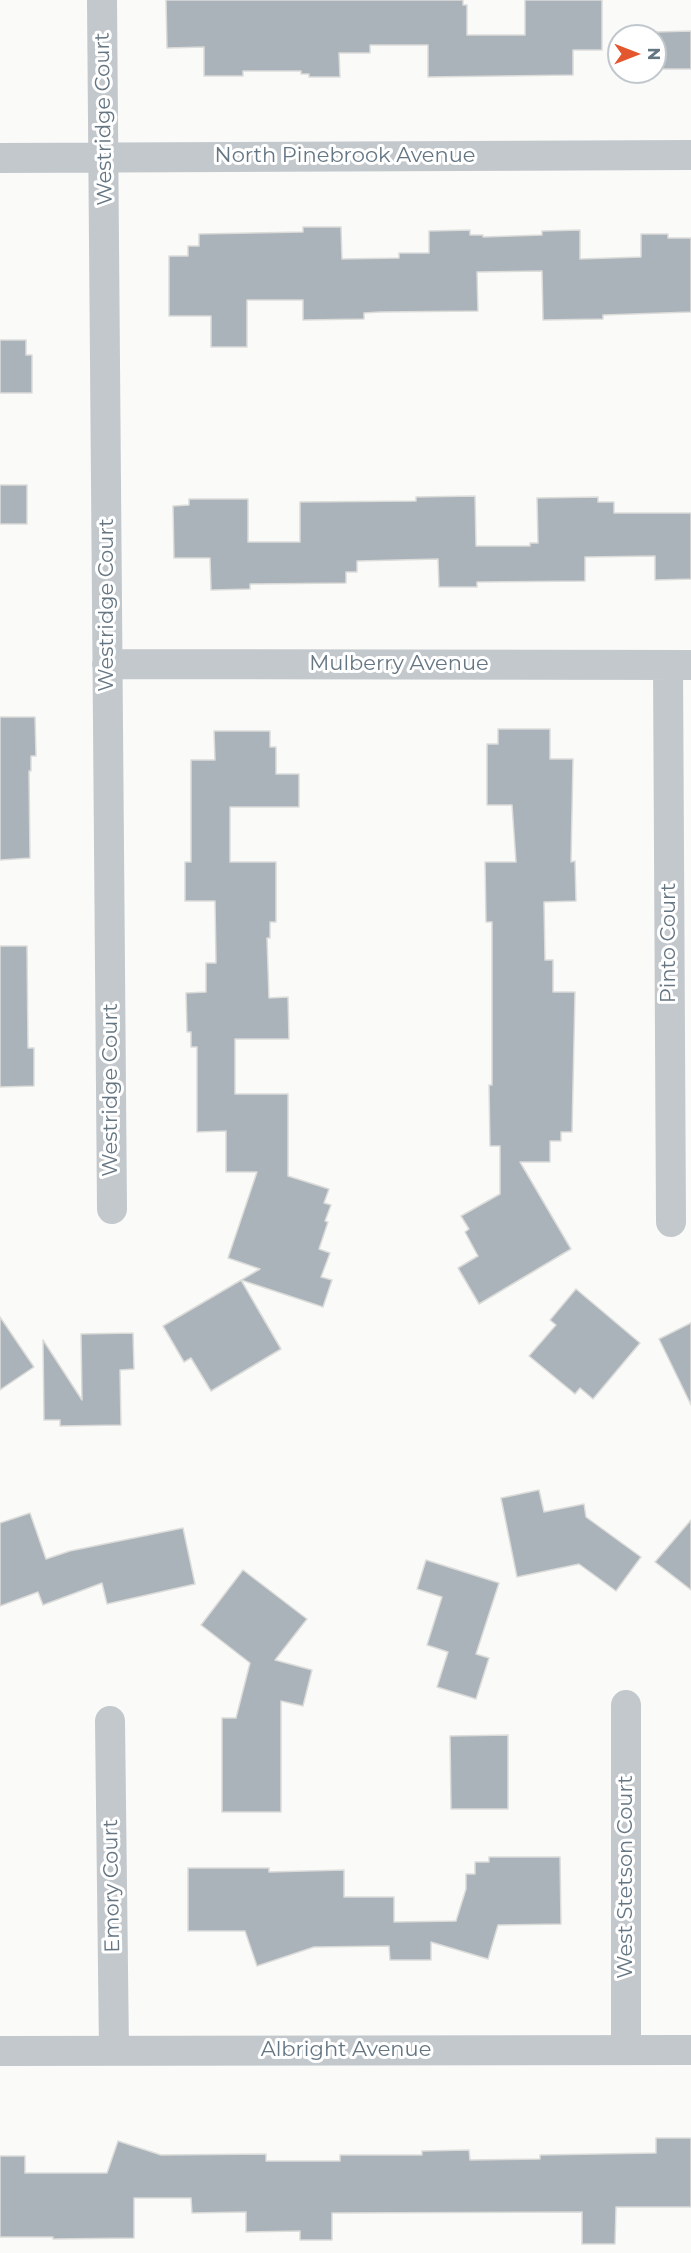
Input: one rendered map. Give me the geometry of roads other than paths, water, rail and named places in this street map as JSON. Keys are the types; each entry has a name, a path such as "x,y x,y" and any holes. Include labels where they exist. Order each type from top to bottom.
{"street":[{"name":"Westridge Court","path":"102,0 112,1209"},
{"name":"North Pinebrook Avenue","path":"0,158 691,155"},
{"name":"Mulberry Avenue","path":"108,664 680,665"},
{"name":"Pinto Court","path":"671,1222 680,665"},
{"name":"West Stetson Court","path":"626,1705 626,2049"},
{"name":"Emory Court","path":"110,1721 114,2051"},
{"name":"Albright Avenue","path":"0,2051 691,2050"}]}
